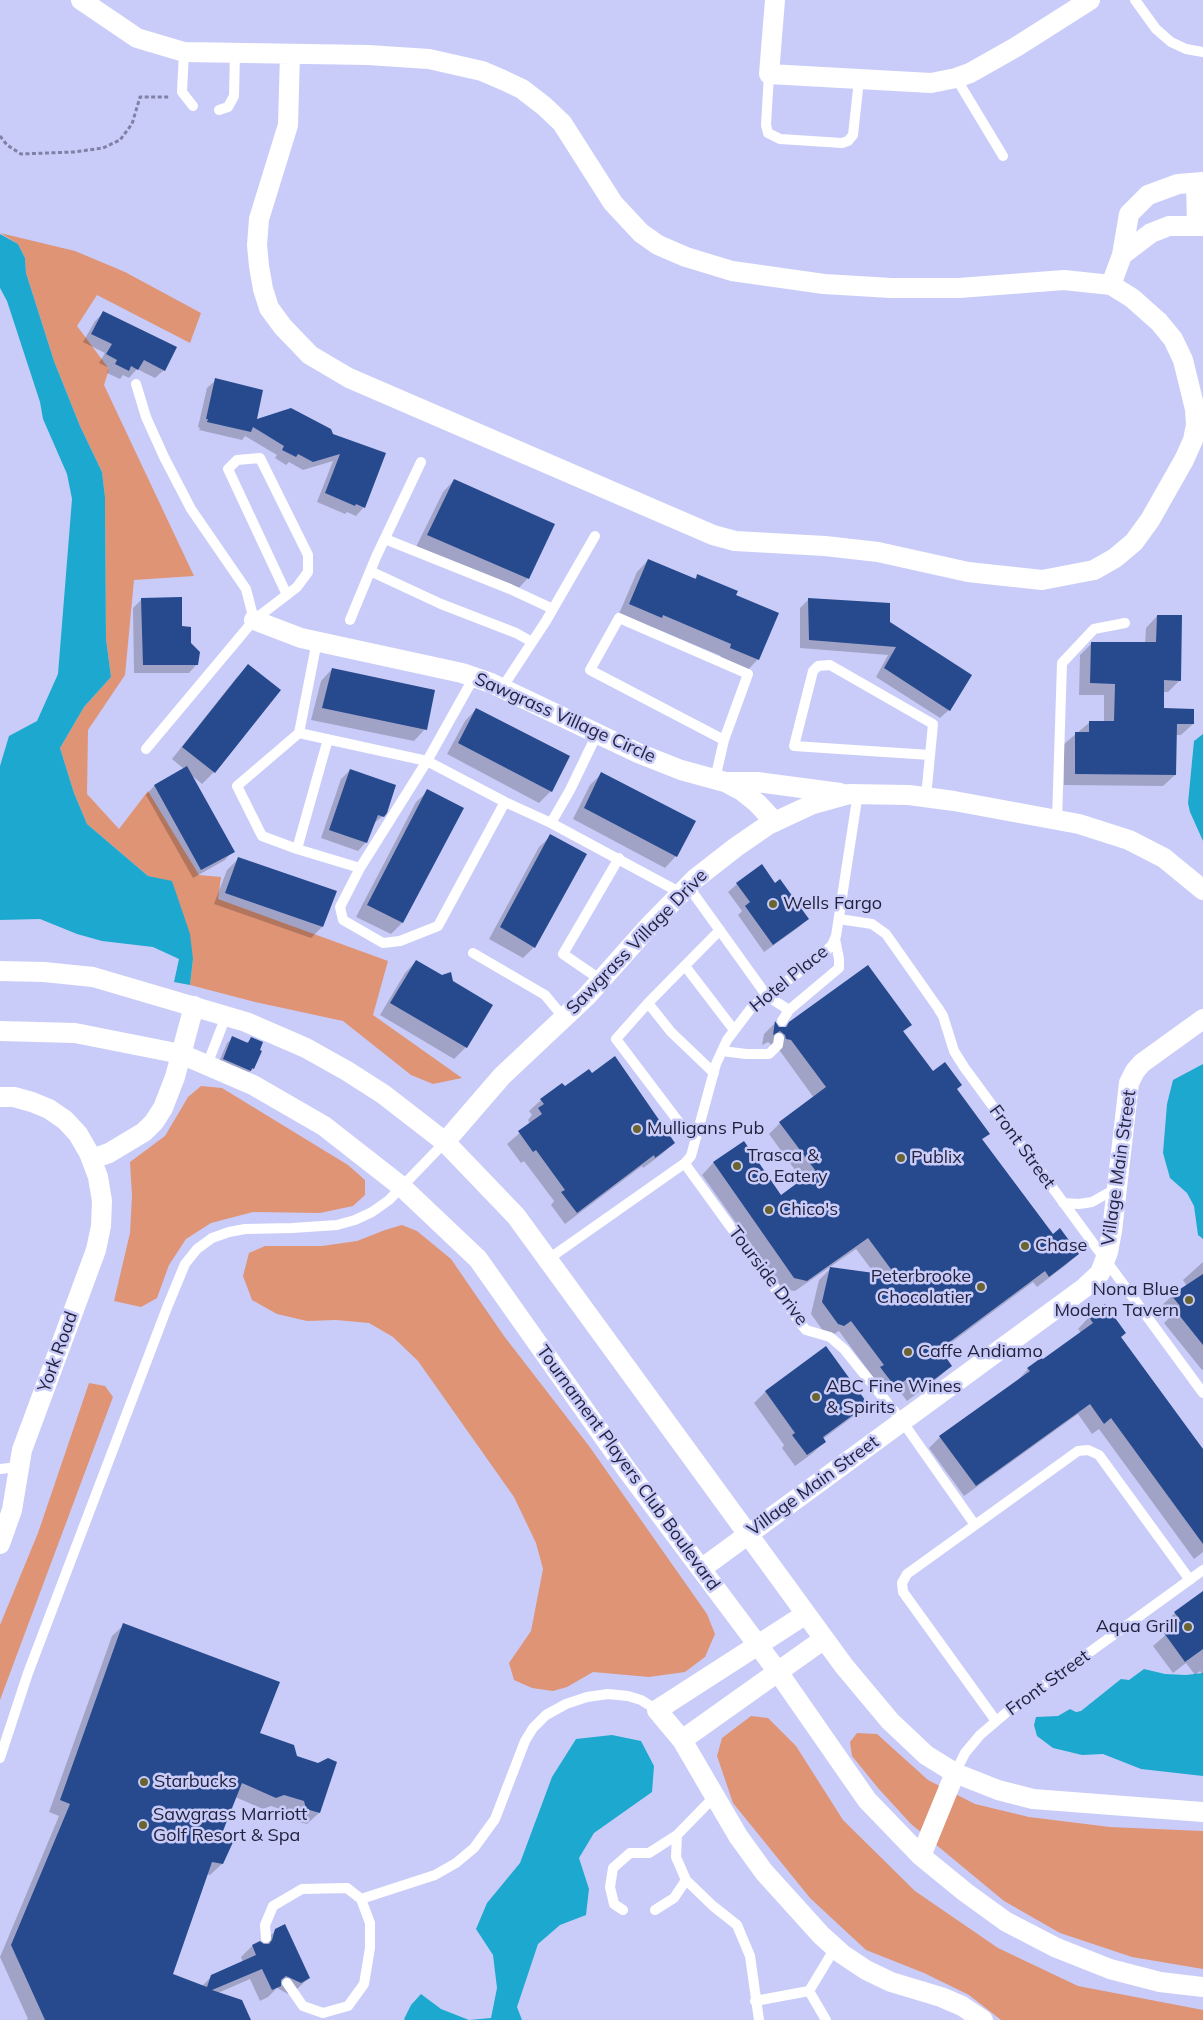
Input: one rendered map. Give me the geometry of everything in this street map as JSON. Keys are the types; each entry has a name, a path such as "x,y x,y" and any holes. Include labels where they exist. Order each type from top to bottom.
{"street":[{"path":"81,0 137,38 184,52 368,54 429,59 482,71 522,89 562,123 613,203 634,226 658,245 708,265 732,271 824,284 892,288 958,288 1064,280 1111,285 1132,298 1159,322 1173,339 1183,360 1195,410 1196,425 1193,440 1184,460 1150,520 1134,542 1115,558 1094,570 1069,576 1042,580 968,572 869,551 825,546 735,541 720,537 349,378 310,355 283,327 270,308 263,289 257,244 259,219 288,126 290,54"},
{"path":"775,0 769,74 930,83 970,73 1016,47 1090,0"},
{"path":"1111,285 1122,255 1129,214 1148,195 1178,184 1199,183 1200,225 1169,226 1151,233 1122,255"},
{"name":"Sawgrass Village Circle","path":"254,620 301,638 474,677 502,688 647,756 681,770 720,781 742,791 757,802 775,822"},
{"path":"720,781 757,782 854,794"},
{"name":"Sawgrass Village Drive","path":"445,1142 502,1076 564,1018 685,889 736,847 775,822 813,804 854,794 926,797 1089,826 1129,840 1164,858 1203,890"},
{"path":"0,972 44,972 93,977 246,1022 306,1048 383,1094 445,1142 516,1216 546,1260 844,1666 890,1721 926,1755 955,1773 998,1790 1034,1799 1203,1812"},
{"path":"92,1160 109,1153 144,1132 154,1122 163,1108 175,1077 194,1006"},
{"name":"Village Main Street","path":"701,1569 746,1534 1084,1288 1100,1273 1112,1231 1130,1083 1135,1071 1142,1063 1203,1018"},
{"name":"Tournament Players Club Boulevard","path":"0,1032 76,1033 181,1054 253,1085 324,1126 402,1186 478,1259 627,1470 778,1672 867,1800 921,1856 965,1892 1005,1921 1058,1948 1110,1969 1160,1982 1203,1987"},
{"name":"York Road","path":"0,1097 14,1097 32,1102 49,1109 65,1120 78,1134 92,1160 98,1176 102,1201 101,1226 96,1250 22,1450 9,1468 12,1510 0,1544"},
{"path":"806,1614 657,1710 682,1740 738,1836 764,1872 821,1935 835,1948 866,1970 892,1982 941,1997 962,2006 983,2020"},
{"path":"682,1740 824,1639"},
{"path":"921,1856 955,1773"}],"lane":[{"path":"1135,0 1156,29 1170,42 1186,49 1203,52"},
{"path":"184,52 182,92 192,106"},
{"path":"219,110 228,107 234,96 235,53"},
{"path":"769,74 766,125 768,133 780,139 834,143 848,141 853,135 859,80"},
{"path":"956,78 1002,156"},
{"path":"136,384 146,417 164,457 191,509 246,589 254,620"},
{"path":"146,749 254,620 297,588 308,572 308,555 260,458 237,460 228,469 287,595"},
{"path":"350,620 370,571 421,462"},
{"path":"502,688 553,609 594,536"},
{"path":"385,539 510,589 553,609"},
{"path":"370,571 441,604 516,633 532,642"},
{"path":"720,781 724,740 748,674 618,618 590,670 724,740"},
{"path":"1058,820 1062,663 1094,628 1125,622"},
{"path":"317,641 299,733 237,786 262,836 360,868"},
{"path":"926,797 933,724 830,665 818,666 813,671 794,746 930,755"},
{"path":"474,677 427,761 360,868 340,906 343,920 383,943 400,941 438,926 504,802"},
{"path":"299,733 427,761 504,802 685,889 720,930 767,996 788,1010"},
{"path":"551,823 570,790 597,734"},
{"path":"297,849 328,739"},
{"name":"Hotel Place","path":"685,1164 691,1156 722,1051 734,1030 752,1007 822,955 832,945 838,919 854,794"},
{"path":"601,980 563,954 619,858"},
{"name":"Front Street","path":"838,919 872,924 886,934 938,1008 954,1051 964,1067 1203,1393"},
{"path":"696,1137 681,1125 616,1039 648,1003 720,930"},
{"path":"782,1021 788,1010 839,968 839,959 834,939"},
{"path":"473,953 545,995 564,1018"},
{"path":"685,966 734,1030"},
{"path":"648,1003 671,1032 714,1074"},
{"path":"207,1065 226,1016"},
{"path":"722,1051 770,1054 778,1045 779,1038"},
{"path":"0,1758 28,1673 185,1264 197,1250 212,1238 229,1232 245,1229 337,1225 355,1220 378,1208 445,1142"},
{"path":"546,1260 685,1164"},
{"name":"Tourside Drive","path":"685,1164 801,1324 806,1330 830,1337 844,1350 902,1421 975,1525"},
{"path":"1063,1203 1079,1204 1092,1202 1117,1188"},
{"path":"996,1722 903,1592 902,1583 907,1574 1078,1451 1088,1450 1099,1455 1190,1580"},
{"name":"Front Street","path":"955,1773 965,1753 980,1735 1203,1570"},
{"path":"361,1899 435,1875 456,1863 474,1848 495,1819 525,1741 533,1728 546,1715 566,1704 587,1697 608,1694 628,1696 641,1700 657,1710"},
{"path":"623,1910 614,1904 610,1887 613,1868 630,1853 650,1852 677,1834 715,1796"},
{"path":"677,1834 676,1857 686,1880 713,1906 737,1925 750,1956 759,2020"},
{"path":"655,1910 674,1898 686,1880"},
{"path":"266,1938 265,1925 273,1906 302,1889 347,1888 361,1899 370,1923 370,1948 364,1984 348,2006 323,2013 303,2006 287,1983"},
{"path":"755,2002 809,1991 835,1948"},
{"path":"809,1991 826,2020"}],"path":[{"path":"0,136 7,145 21,154 74,152 103,148 120,140 132,124 140,97 173,97 182,92"}],"shaded area":[{"path":"0,233 75,251 125,272 201,313 190,343 97,295 77,326 109,369 104,385 194,576 134,580 125,675 88,730 87,794 119,829 148,791 199,875 221,877 218,899 388,961 373,1015 462,1078 433,1084 411,1075 343,1021 255,1002 190,985 193,959 172,882 148,876 87,824 74,793 60,748 84,707 111,677 106,639 105,497 102,472 80,426 54,361 26,273 25,258 18,244"},
{"path":"201,1086 222,1088 348,1165 365,1180 365,1195 353,1206 320,1213 253,1212 211,1223 186,1239 169,1265 157,1298 141,1307 114,1301 130,1233 132,1196 130,1162 165,1136 188,1097"},
{"path":"402,1225 417,1231 451,1259 504,1336 589,1446 707,1614 715,1634 705,1657 685,1672 649,1677 593,1672 567,1687 553,1691 532,1688 514,1680 509,1663 531,1631 543,1569 536,1543 514,1497 418,1361 393,1337 369,1323 336,1320 307,1321 277,1314 252,1300 243,1276 249,1253 265,1246 322,1246 357,1241"},
{"path":"89,1383 105,1386 113,1397 0,1700 0,1625 38,1533"},
{"path":"751,1716 768,1718 796,1746 843,1820 915,1891 998,1948 1078,1986 1203,2010 1203,2020 1001,2020 969,1995 924,1973 866,1950 810,1898 733,1803 717,1756 722,1738"},
{"path":"857,1733 877,1734 928,1780 975,1804 1029,1817 1110,1827 1203,1831 1203,1969 1132,1957 1060,1933 1004,1901 911,1824 878,1788 852,1756 850,1742"}],"water":[{"path":"0,234 18,244 25,258 26,273 54,361 80,426 102,472 105,497 106,639 111,677 84,707 60,748 74,793 87,824 148,876 172,881 190,934 193,959 190,985 174,982 179,959 153,947 102,941 77,934 40,919 0,920 0,766 9,736 37,721 58,674 72,499 67,474 43,419 40,402 7,301 0,288"},
{"path":"1203,734 1203,841 1188,803 1194,741"},
{"path":"1203,1064 1203,1239 1198,1235 1194,1206 1187,1193 1170,1178 1163,1153 1167,1104 1173,1080"},
{"path":"1144,1669 1165,1674 1186,1675 1203,1673 1203,1776 1141,1769 1103,1754 1082,1755 1053,1748 1037,1736 1034,1725 1036,1717 1058,1716 1070,1709 1076,1712 1081,1711 1121,1679 1129,1680"},
{"path":"612,1735 641,1741 654,1766 652,1792 594,1833 579,1858 589,1889 586,1915 560,1925 538,1944 517,2007 522,2020 469,2020 491,2018 497,1988 493,1955 476,1929 487,1903 520,1863 552,1777 576,1739"},
{"path":"421,1994 441,2009 469,2020 404,2019 411,2005"}],"building":[{"path":"103,311 177,347 165,371 144,360 138,370 131,366 129,371 115,364 117,360 106,354 112,344 91,334"},
{"path":"215,378 263,390 257,419 291,408 331,429 333,434 386,453 365,508 356,504 355,506 325,493 340,454 313,462 298,454 296,457 282,450 284,446 253,427 251,432 207,422 208,419 206,419"},
{"path":"454,479 555,524 529,579 427,535"},
{"path":"648,559 696,579 697,574 738,591 736,595 779,613 759,660 730,648 731,644 663,615 662,618 629,604"},
{"path":"182,597 182,626 191,627 191,643 200,652 198,665 143,665 141,598"},
{"path":"808,598 890,603 890,622 972,675 950,711 884,668 896,647 809,640"},
{"path":"1157,615 1182,615 1181,681 1164,680 1164,708 1194,709 1194,724 1177,724 1176,775 1075,774 1075,732 1089,732 1089,721 1114,721 1115,684 1090,683 1091,642 1156,642"},
{"path":"248,664 281,690 215,773 182,747"},
{"path":"332,668 435,690 427,730 322,708"},
{"path":"476,708 570,756 552,792 458,743"},
{"path":"187,766 235,852 201,870 154,785"},
{"path":"350,769 396,785 387,813 384,817 378,815 367,843 329,830"},
{"path":"601,772 696,821 677,857 584,808"},
{"path":"427,789 464,808 403,923 367,905"},
{"path":"550,834 587,854 535,948 500,927"},
{"path":"238,857 337,891 323,927 225,893"},
{"name":"Wells Fargo","path":"762,864 775,883 780,879 809,919 773,945 745,906 750,902 736,883"},
{"path":"416,960 442,975 451,972 453,981 493,1005 467,1048 390,1003"},
{"path":"868,965 912,1025 903,1031 933,1071 945,1062 962,1085 957,1089 990,1134 982,1139 1053,1234 1060,1228 1079,1254 1049,1277 1045,1271 940,1349 952,1366 919,1391 909,1378 901,1383 898,1380 893,1384 880,1367 884,1365 851,1321 844,1326 838,1324 822,1302 830,1267 896,1276 868,1238 807,1281 794,1278 713,1162 744,1141 781,1195 815,1170 779,1122 826,1087 791,1040 786,1039 785,1035 780,1031 773,1035 775,1021 779,1027 786,1027 789,1022"},
{"path":"232,1036 248,1043 251,1037 263,1042 260,1050 262,1051 254,1069 252,1068 251,1071 223,1059"},
{"path":"615,1056 675,1143 655,1158 654,1155 577,1213 561,1192 565,1190 536,1150 533,1152 518,1131 542,1114 538,1108 544,1104 540,1099 562,1083 565,1086 589,1069 592,1073"},
{"name":"Nona Blue Modern Tavern","path":"1203,1274 1203,1345 1175,1310 1180,1306 1171,1295"},
{"path":"1105,1304 1126,1333 1121,1337 1203,1449 1203,1544 1111,1418 1104,1424 1090,1404 976,1486 939,1436 1030,1371 1027,1368 1041,1358 1043,1359 1093,1323 1088,1316"},
{"name":"ABC Fine Wines & Spirits","path":"826,1346 868,1404 823,1437 826,1442 807,1455 792,1435 795,1433 765,1391"},
{"name":"Aqua Grill","path":"1203,1591 1203,1649 1185,1662 1164,1633 1181,1621 1174,1612"},
{"name":"Sawgrass Marriott Golf Resort & Spa","path":"123,1623 280,1682 260,1733 294,1745 297,1756 318,1763 328,1758 337,1762 320,1813 306,1809 304,1801 284,1795 276,1798 242,1783 221,1836 234,1840 223,1864 212,1862 173,1974 207,1987 211,1975 256,1955 252,1945 260,1941 264,1944 269,1944 275,1929 285,1924 310,1978 301,1983 286,1976 281,1980 281,1986 272,1990 262,1969 212,1990 242,2000 251,2020 45,2020 11,1945 70,1804 60,1800"}],"place":[{"name":"Wells Fargo","path":"773,904"},
{"name":"Mulligans Pub","path":"637,1129"},
{"name":"Publix","path":"901,1158"},
{"name":"Trasca & Co Eatery","path":"737,1166"},
{"name":"Chico's","path":"769,1210"},
{"name":"Chase","path":"1025,1246"},
{"name":"Peterbrooke Chocolatier","path":"981,1287"},
{"name":"Nona Blue Modern Tavern","path":"1189,1300"},
{"name":"Caffe Andiamo","path":"908,1352"},
{"name":"ABC Fine Wines & Spirits","path":"816,1397"},
{"name":"Aqua Grill","path":"1188,1627"},
{"name":"Starbucks","path":"144,1782"},
{"name":"Sawgrass Marriott Golf Resort & Spa","path":"143,1825"}]}
